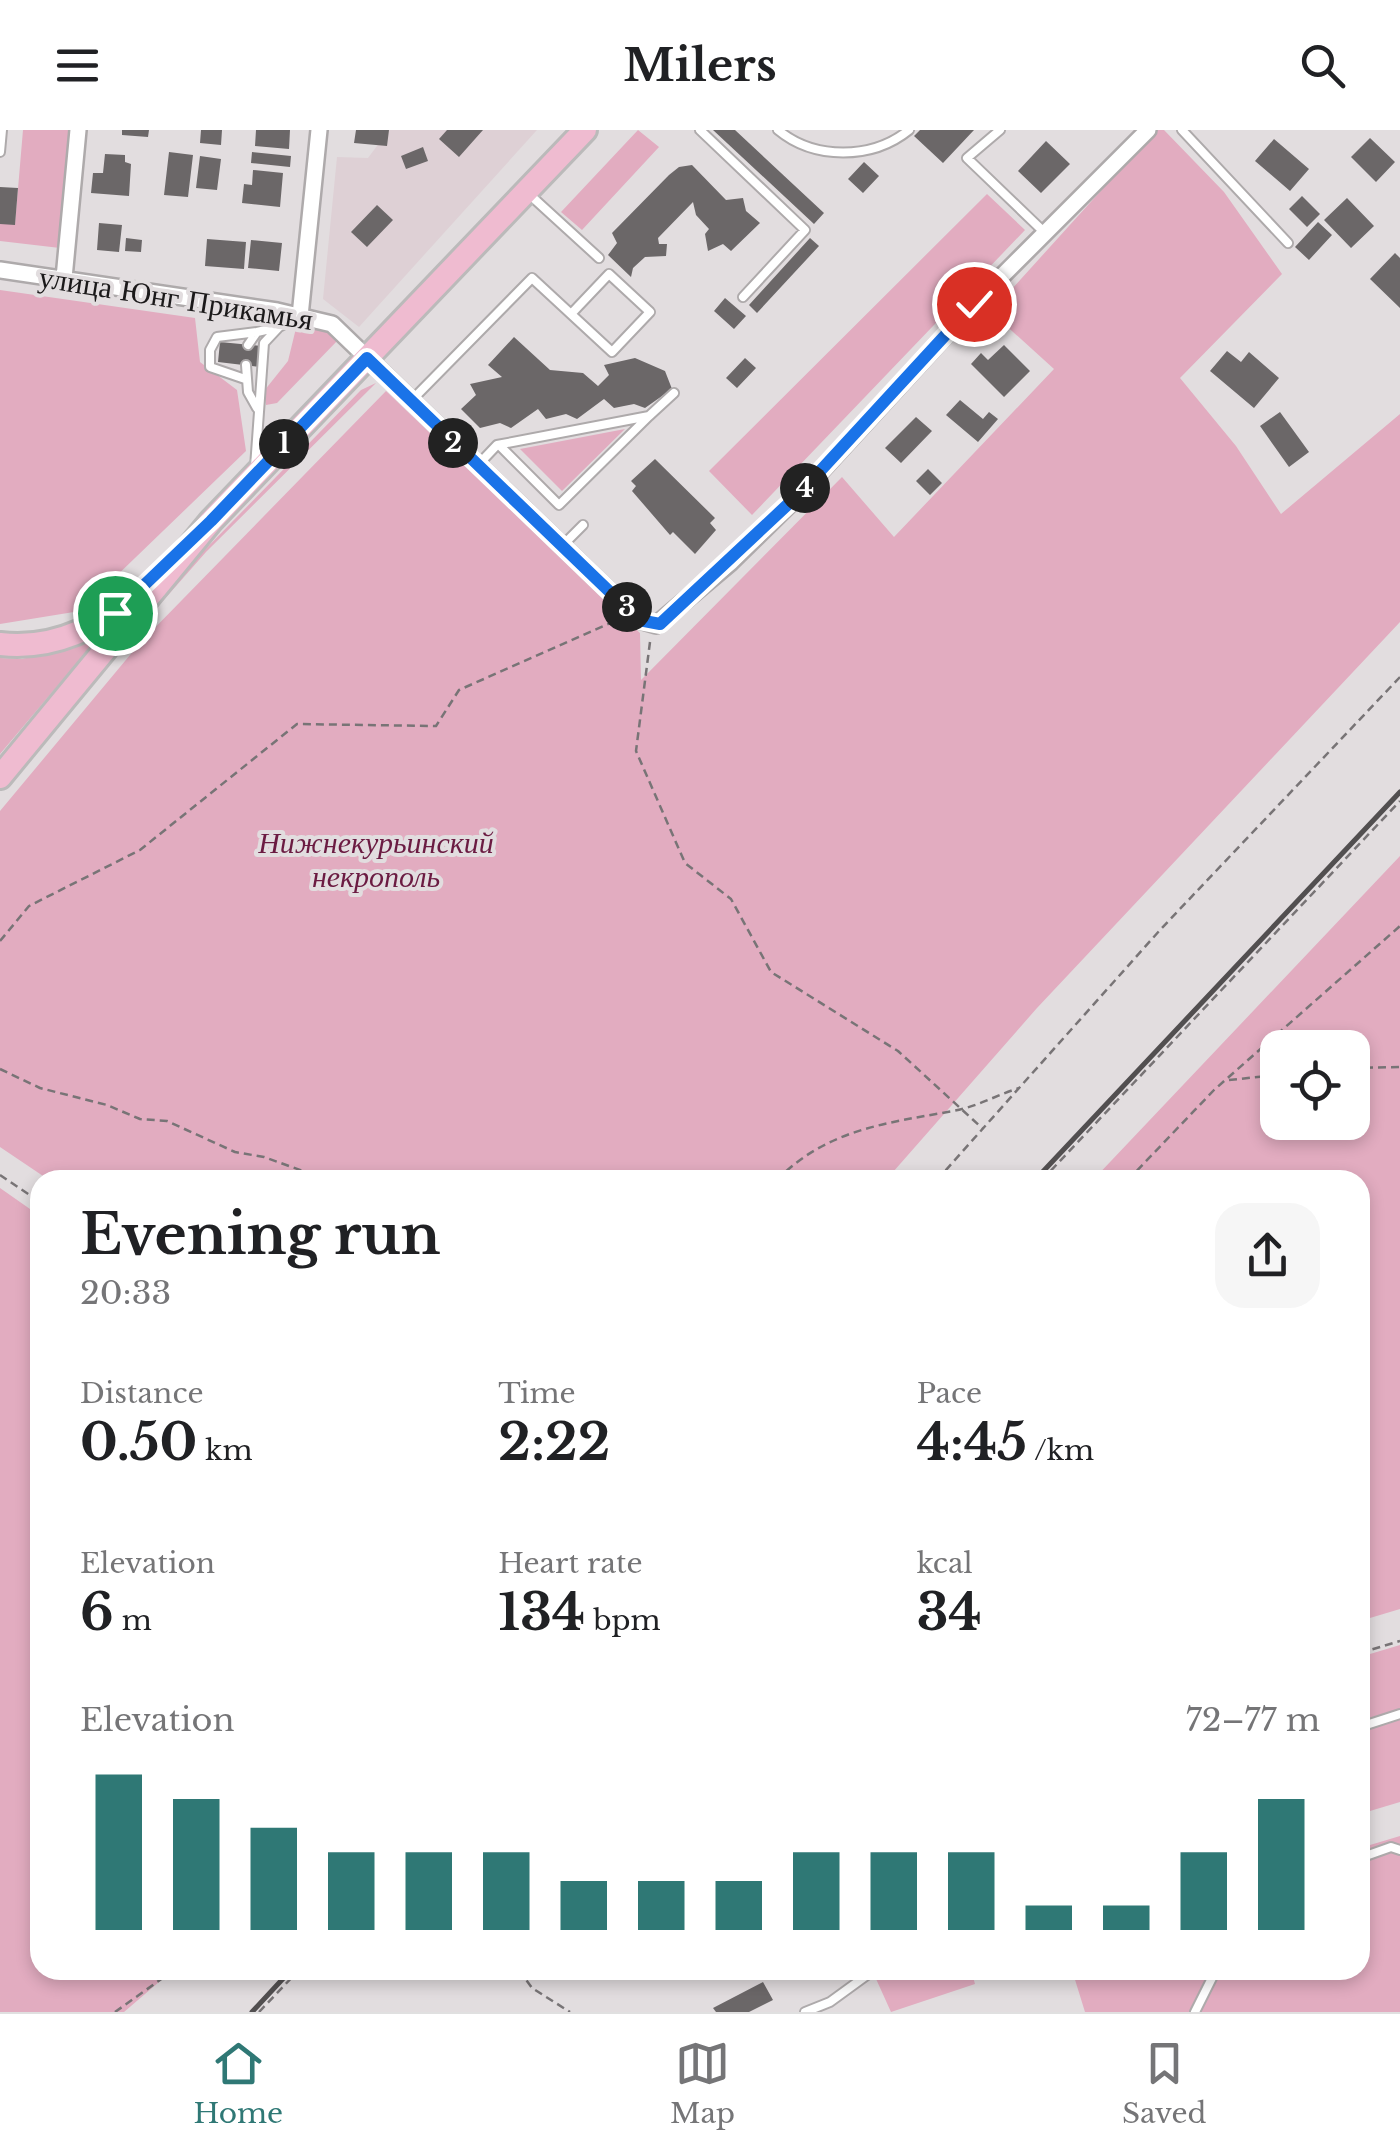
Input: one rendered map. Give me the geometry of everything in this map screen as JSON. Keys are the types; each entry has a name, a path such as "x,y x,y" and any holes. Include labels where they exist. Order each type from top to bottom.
{"main road":[{"path":"0,777 211,521 585,130"},
{"path":"0,644 64,638 102,620 211,521"}],"street":[{"path":"64,278 78,130"},
{"path":"300,316 319,130"},
{"path":"652,625 674,613 799,494 1044,232 1148,130"},
{"name":"улица Юнг Прикамья","path":"0,270 300,316 340,330 632,613 652,625"}],"lane":[{"path":"0,152 2,130"},
{"path":"700,130 805,230 743,297"},
{"path":"778,130 803,147 838,152 873,148 909,130"},
{"path":"1000,130 967,158 1044,232"},
{"path":"1182,130 1288,243"},
{"path":"526,192 598,258"},
{"path":"410,402 532,278 612,352 650,312 609,274 571,314"},
{"path":"244,379 210,368 210,350 217,337 279,327 300,316"},
{"path":"255,474 264,343 279,327"},
{"path":"248,345 257,332"},
{"path":"246,365 244,379 258,410"},
{"path":"499,445 559,506 674,393"},
{"path":"477,466 499,445 649,416"},
{"path":"562,546 583,525"},
{"path":"1370,1724 1400,1714"},
{"path":"1370,1854 1391,1847 1400,1850"},
{"path":"804,2012 830,2002 860,1980"},
{"path":"1195,2012 1211,1980"}],"path":[{"path":"0,941 30,906 140,850 297,724 436,726 459,690 632,613"},
{"path":"652,625 636,751 686,863 730,899 770,972 898,1052 983,1128"},
{"path":"946,1170 1160,930 1400,677"},
{"path":"1051,1170 1400,801"},
{"path":"1138,1170 1226,1081 1400,926"},
{"path":"1370,1067 1400,1066"},
{"path":"0,1069 40,1088 106,1105 140,1119 167,1120 235,1152 264,1156 301,1170"},
{"path":"1226,1081 1260,1078"},
{"path":"789,1170 808,1155 866,1125 962,1109 1020,1088"},
{"path":"0,1175 30,1195"},
{"path":"1370,1650 1400,1640"},
{"path":"115,2012 160,1980"},
{"path":"259,2012 289,1980"},
{"path":"526,1980 532,1988 570,2012"}],"shaded area":[{"path":"389,130 537,130 359,327 323,299 337,157 368,158"}],"green space":[{"path":"23,130 71,130 60,248 0,241 0,224 15,224"},
{"path":"638,130 659,147 582,230 561,212"},
{"name":"Нижнекурьинский некрополь","path":"1156,130 1164,130 1224,192 1282,274 1180,378 1236,446 1281,514 1400,414 1400,622 1037,1008 895,1170 34,1170 0,1147 0,811 140,643 386,391 640,633 641,680 842,477 894,537 1054,369 991,312"},
{"path":"987,194 1025,230 752,515 709,471"},
{"path":"0,290 195,318 200,362 237,390 246,451 80,611 0,624"},
{"path":"297,324 334,333 339,339 277,403 266,405 264,391 288,361"},
{"path":"376,383 206,552 15,769 144,612 361,390"},
{"path":"625,429 562,491 520,449"},
{"path":"97,639 0,754 0,658 22,659"},
{"path":"1400,856 1400,1609 1370,1618 1370,1170 1102,1170"},
{"path":"0,1188 30,1209 30,1980 161,1980 124,2012 0,2012"},
{"path":"1400,1645 1400,1802 1370,1811 1370,1654"},
{"path":"1400,1836 1400,2012 1085,2012 1075,1980 1370,1980 1370,1845"},
{"path":"877,1980 974,1980 975,1984 891,2012"}],"building":[{"path":"122,130 149,130 148,137 122,135"},
{"path":"201,130 222,130 221,145 200,143"},
{"path":"256,130 290,130 289,149 255,146"},
{"path":"356,130 389,130 387,146 354,143"},
{"path":"447,130 483,130 459,157 439,139"},
{"path":"713,130 735,130 824,213 814,224"},
{"path":"920,130 974,130 943,163 914,136"},
{"path":"1370,138 1395,162 1376,182 1351,157"},
{"path":"1274,139 1309,169 1290,191 1255,161"},
{"path":"1046,141 1070,164 1041,193 1018,171"},
{"path":"423,147 428,161 406,169 401,156"},
{"path":"169,152 193,155 188,197 164,195"},
{"path":"252,152 291,156 290,167 251,163"},
{"path":"105,154 125,155 125,162 131,164 129,196 91,193 93,173 103,173"},
{"path":"200,156 221,159 217,190 196,188"},
{"path":"864,162 879,176 863,193 848,179"},
{"path":"692,165 726,200 743,198 746,211 760,223 731,251 723,244 708,251 705,234 709,229 696,215 693,202 658,238 659,244 667,244 666,256 645,257 633,268 631,277 608,255 617,243 612,233 669,175 679,167"},
{"path":"253,170 283,173 280,207 242,203 244,184 252,185"},
{"path":"0,187 18,188 15,225 0,224"},
{"path":"1302,196 1320,214 1307,227 1289,209"},
{"path":"1347,198 1374,226 1351,248 1324,220"},
{"path":"377,205 393,220 367,247 351,232"},
{"path":"1318,222 1332,235 1309,260 1295,247"},
{"path":"99,223 122,225 119,252 97,250"},
{"path":"126,238 142,240 141,252 125,251"},
{"path":"810,238 819,246 757,313 749,305"},
{"path":"207,239 246,242 244,269 205,266"},
{"path":"251,240 282,243 279,271 248,268"},
{"path":"1395,253 1400,258 1400,308 1370,279"},
{"path":"725,298 746,316 734,329 714,311"},
{"path":"514,337 550,370 583,373 598,386 609,375 604,365 635,358 665,371 672,389 645,408 634,404 614,408 604,399 577,419 566,414 546,419 538,409 511,428 500,423 480,428 461,409 476,395 470,384 502,377 488,365"},
{"path":"220,342 262,346 260,367 218,362"},
{"path":"1004,345 1030,371 1004,397 971,364 981,353 988,360"},
{"path":"1227,351 1241,362 1249,352 1279,378 1254,408 1210,371"},
{"path":"745,358 756,368 737,388 726,378"},
{"path":"960,400 983,419 989,412 998,419 978,442 946,415"},
{"path":"1280,412 1309,452 1289,467 1260,426"},
{"path":"916,417 932,431 901,463 885,448"},
{"path":"655,459 715,518 710,523 716,530 695,554 673,532 670,535 632,491 636,486 631,481"},
{"path":"928,469 942,483 930,495 916,481"},
{"path":"763,1982 773,2000 749,2012 716,2012 713,2008"}],"railway":[{"path":"1044,1170 1400,792"},
{"path":"252,2012 282,1980"}],"route":[{"path":"115,613 211,521 367,358 639,620 660,624 731,562 799,494 974,304"}]}
